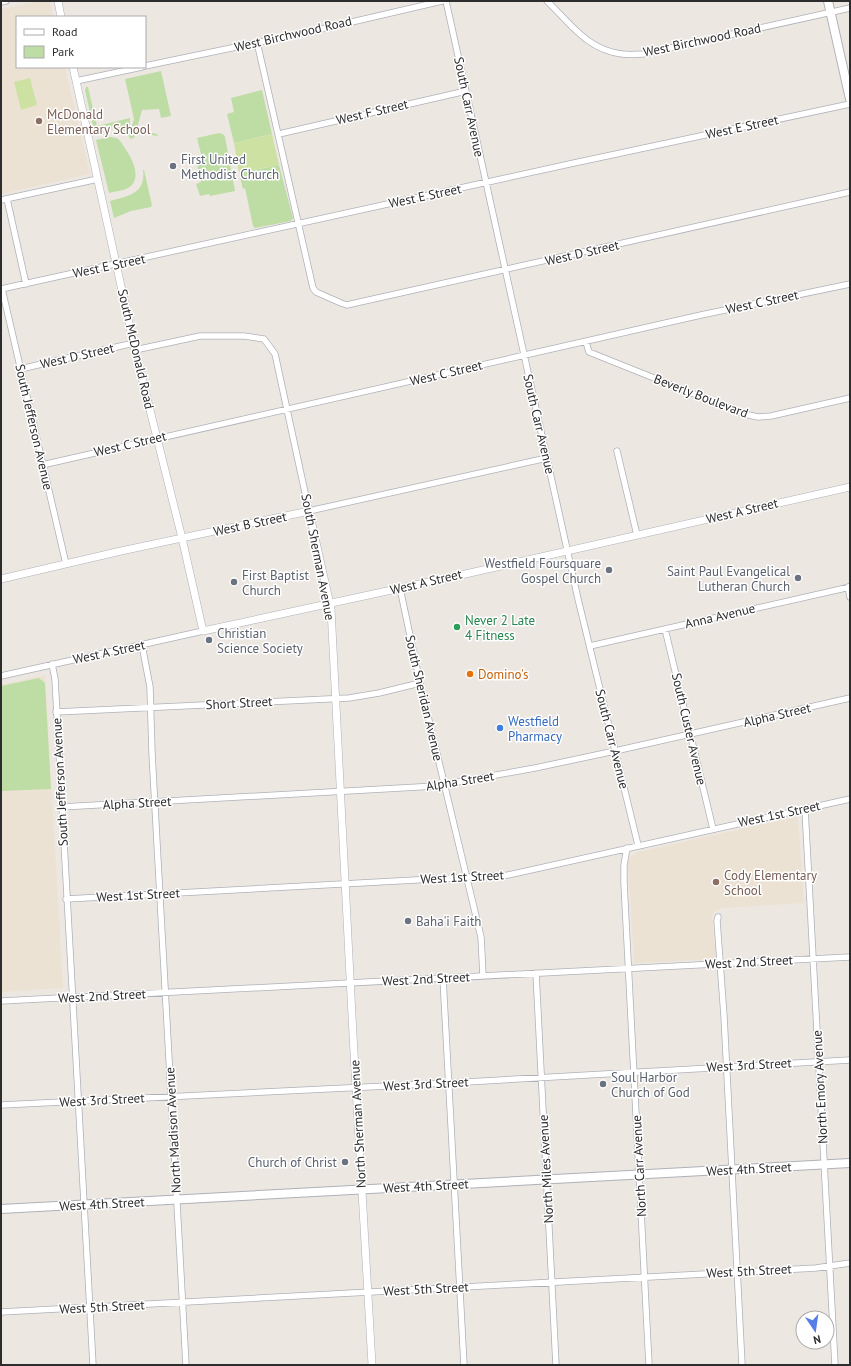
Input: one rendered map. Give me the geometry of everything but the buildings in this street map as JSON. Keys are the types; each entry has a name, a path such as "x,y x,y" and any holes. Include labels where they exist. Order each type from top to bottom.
{"main road":[{"path":"828,1 850,99"},
{"name":"West 4th Street","path":"1,1209 850,1163"}],"street":[{"path":"1,2 6,1"},
{"path":"58,1 61,16"},
{"name":"West Birchwood Road","path":"146,67 442,1"},
{"name":"South Carr Avenue","path":"446,1 568,551 638,845"},
{"name":"West Birchwood Road","path":"547,1 572,28 594,46 621,54 643,54 850,8"},
{"path":"257,42 300,224"},
{"name":"South McDonald Road","path":"72,68 134,347 182,538 203,631"},
{"name":"West Birchwood Road","path":"76,81 139,68"},
{"name":"West F Street","path":"279,134 466,91"},
{"name":"West E Street","path":"1,289 850,104"},
{"path":"26,284 4,200 98,179"},
{"name":"West D Street","path":"300,224 313,288 324,297 347,304 850,192"},
{"name":"West C Street","path":"42,465 286,408 850,284"},
{"name":"South Jefferson Avenue","path":"1,289 66,564"},
{"name":"West D Street","path":"20,369 200,336 244,336 258,338"},
{"name":"South Sherman Avenue","path":"258,338 264,339 275,354 330,604 345,884"},
{"name":"Beverly Boulevard","path":"586,342 589,352 744,414 758,417 771,416 850,398"},
{"path":"617,450 637,535"},
{"name":"West B Street","path":"1,579 547,458"},
{"name":"West A Street","path":"1,676 330,604 850,487"},
{"path":"849,587 850,597"},
{"name":"Anna Avenue","path":"590,646 849,587"},
{"name":"South Sheridan Avenue","path":"400,588 420,683 481,937 483,976"},
{"name":"South Custer Avenue","path":"665,629 713,829"},
{"name":"North Madison Avenue","path":"142,645 149,680 171,1096 184,1302 186,1365"},
{"name":"South Jefferson Avenue","path":"52,664 55,679 92,1365"},
{"name":"Short Street","path":"56,712 349,698 379,693 420,683"},
{"name":"Alpha Street","path":"61,808 445,785 615,751 850,698"},
{"name":"West 1st Street","path":"66,900 508,875 850,799"},
{"name":"North Emory Avenue","path":"804,809 835,1365"},
{"name":"North Carr Avenue","path":"627,848 624,865 624,882 649,1365"},
{"name":"North Sherman Avenue","path":"345,884 372,1365"},
{"path":"718,916 717,921 721,963 742,1365"},
{"name":"West 2nd Street","path":"1,1001 850,957"},
{"name":"North Miles Avenue","path":"536,974 556,1365"},
{"path":"443,978 464,1365"},
{"name":"West 3rd Street","path":"1,1105 850,1060"},
{"name":"West 5th Street","path":"1,1312 816,1268 850,1263"}],"shaded area":[{"name":"McDonald Elementary School","path":"39,1 50,1 53,16 16,16 16,68 65,68 90,174 1,194 1,9"},
{"path":"45,675 63,988 1,992 1,685"},
{"name":"Cody Elementary School","path":"796,817 798,819 804,903 723,908 715,911 712,916 716,959 634,963 628,861 631,856 638,852"}],"green space":[{"path":"161,71 171,116 161,118 159,109 142,110 137,128 159,135 155,136 145,132 137,135 132,126 134,119 125,79"},
{"path":"30,78 37,105 21,110 14,82"},
{"path":"86,87 88,87 97,126 130,118 130,128 135,137 131,139 123,131 114,129 94,131 85,90"},
{"path":"262,90 272,134 234,143 227,114 234,112 231,98"},
{"path":"219,133 223,134 225,137 235,191 210,196 209,194 200,196 196,184 201,182 197,164 203,162 197,138"},
{"path":"272,134 279,165 239,173 234,143"},
{"path":"110,137 120,140 122,143 132,161 136,176 135,181 130,187 124,190 109,193 96,140"},
{"path":"279,165 293,218 291,221 255,228 253,226 245,188 243,189 239,173"},
{"path":"143,170 152,205 151,207 131,211 114,218 110,201 134,193 139,189 142,184"},
{"path":"39,678 45,683 51,789 1,791 1,686"}],"place":[{"name":"McDonald Elementary School","path":"39,121"},
{"name":"First United Methodist Church","path":"173,166"},
{"name":"Westfield Foursquare Gospel Church","path":"609,570"},
{"name":"Saint Paul Evangelical Lutheran Church","path":"798,578"},
{"name":"First Baptist Church","path":"234,582"},
{"name":"Never 2 Late 4 Fitness","path":"457,627"},
{"name":"Christian Science Society","path":"209,640"},
{"name":"Domino's","path":"470,674"},
{"name":"Westfield Pharmacy","path":"500,728"},
{"name":"Cody Elementary School","path":"716,882"},
{"name":"Baha'i Faith","path":"408,921"},
{"name":"Soul Harbor Church of God","path":"603,1084"},
{"name":"Church of Christ","path":"345,1162"}]}
